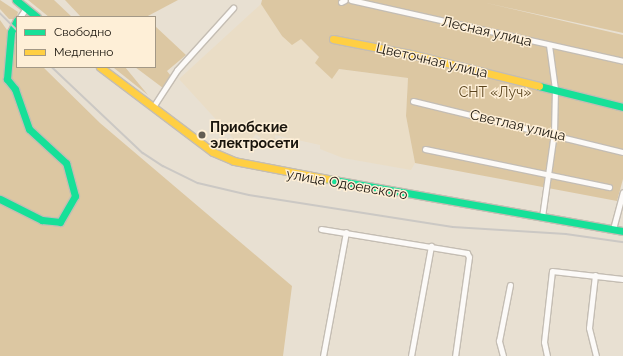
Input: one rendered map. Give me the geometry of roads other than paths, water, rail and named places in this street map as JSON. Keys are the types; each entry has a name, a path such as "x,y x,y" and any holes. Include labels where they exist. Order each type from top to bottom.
{"street":[{"path":"16,0 36,16"},
{"name":"Лесная улица","path":"351,0 623,61"},
{"path":"21,16 26,8"},
{"path":"153,107 177,70 233,8"},
{"path":"0,199 42,220 60,222 75,196 66,163 29,129 15,89 7,79 11,32 16,22"},
{"name":"Цветочная улица","path":"333,39 555,89 623,107"},
{"path":"542,217 554,133 555,89 549,45"},
{"name":"улица Одоевского","path":"101,68 213,152 249,166 623,230"},
{"name":"Светлая улица","path":"413,101 554,133 622,152"},
{"path":"425,149 609,187"},
{"path":"613,229 623,192"},
{"path":"321,229 467,253 469,257 455,356"},
{"path":"323,356 346,232"},
{"path":"411,356 431,246"},
{"path":"547,356 544,342 552,271 623,279"},
{"path":"595,275 589,328 596,356"},
{"path":"503,356 499,341 510,285"}],"railway":[{"path":"0,13 16,29"},
{"path":"53,68 143,153 163,166 198,183 249,195 453,227 566,234 623,242"}],"place":[{"name":"Приобские электросети","path":"202,135"}],"park label":[{"name":"СНТ «Луч»","path":"495,92"}]}
